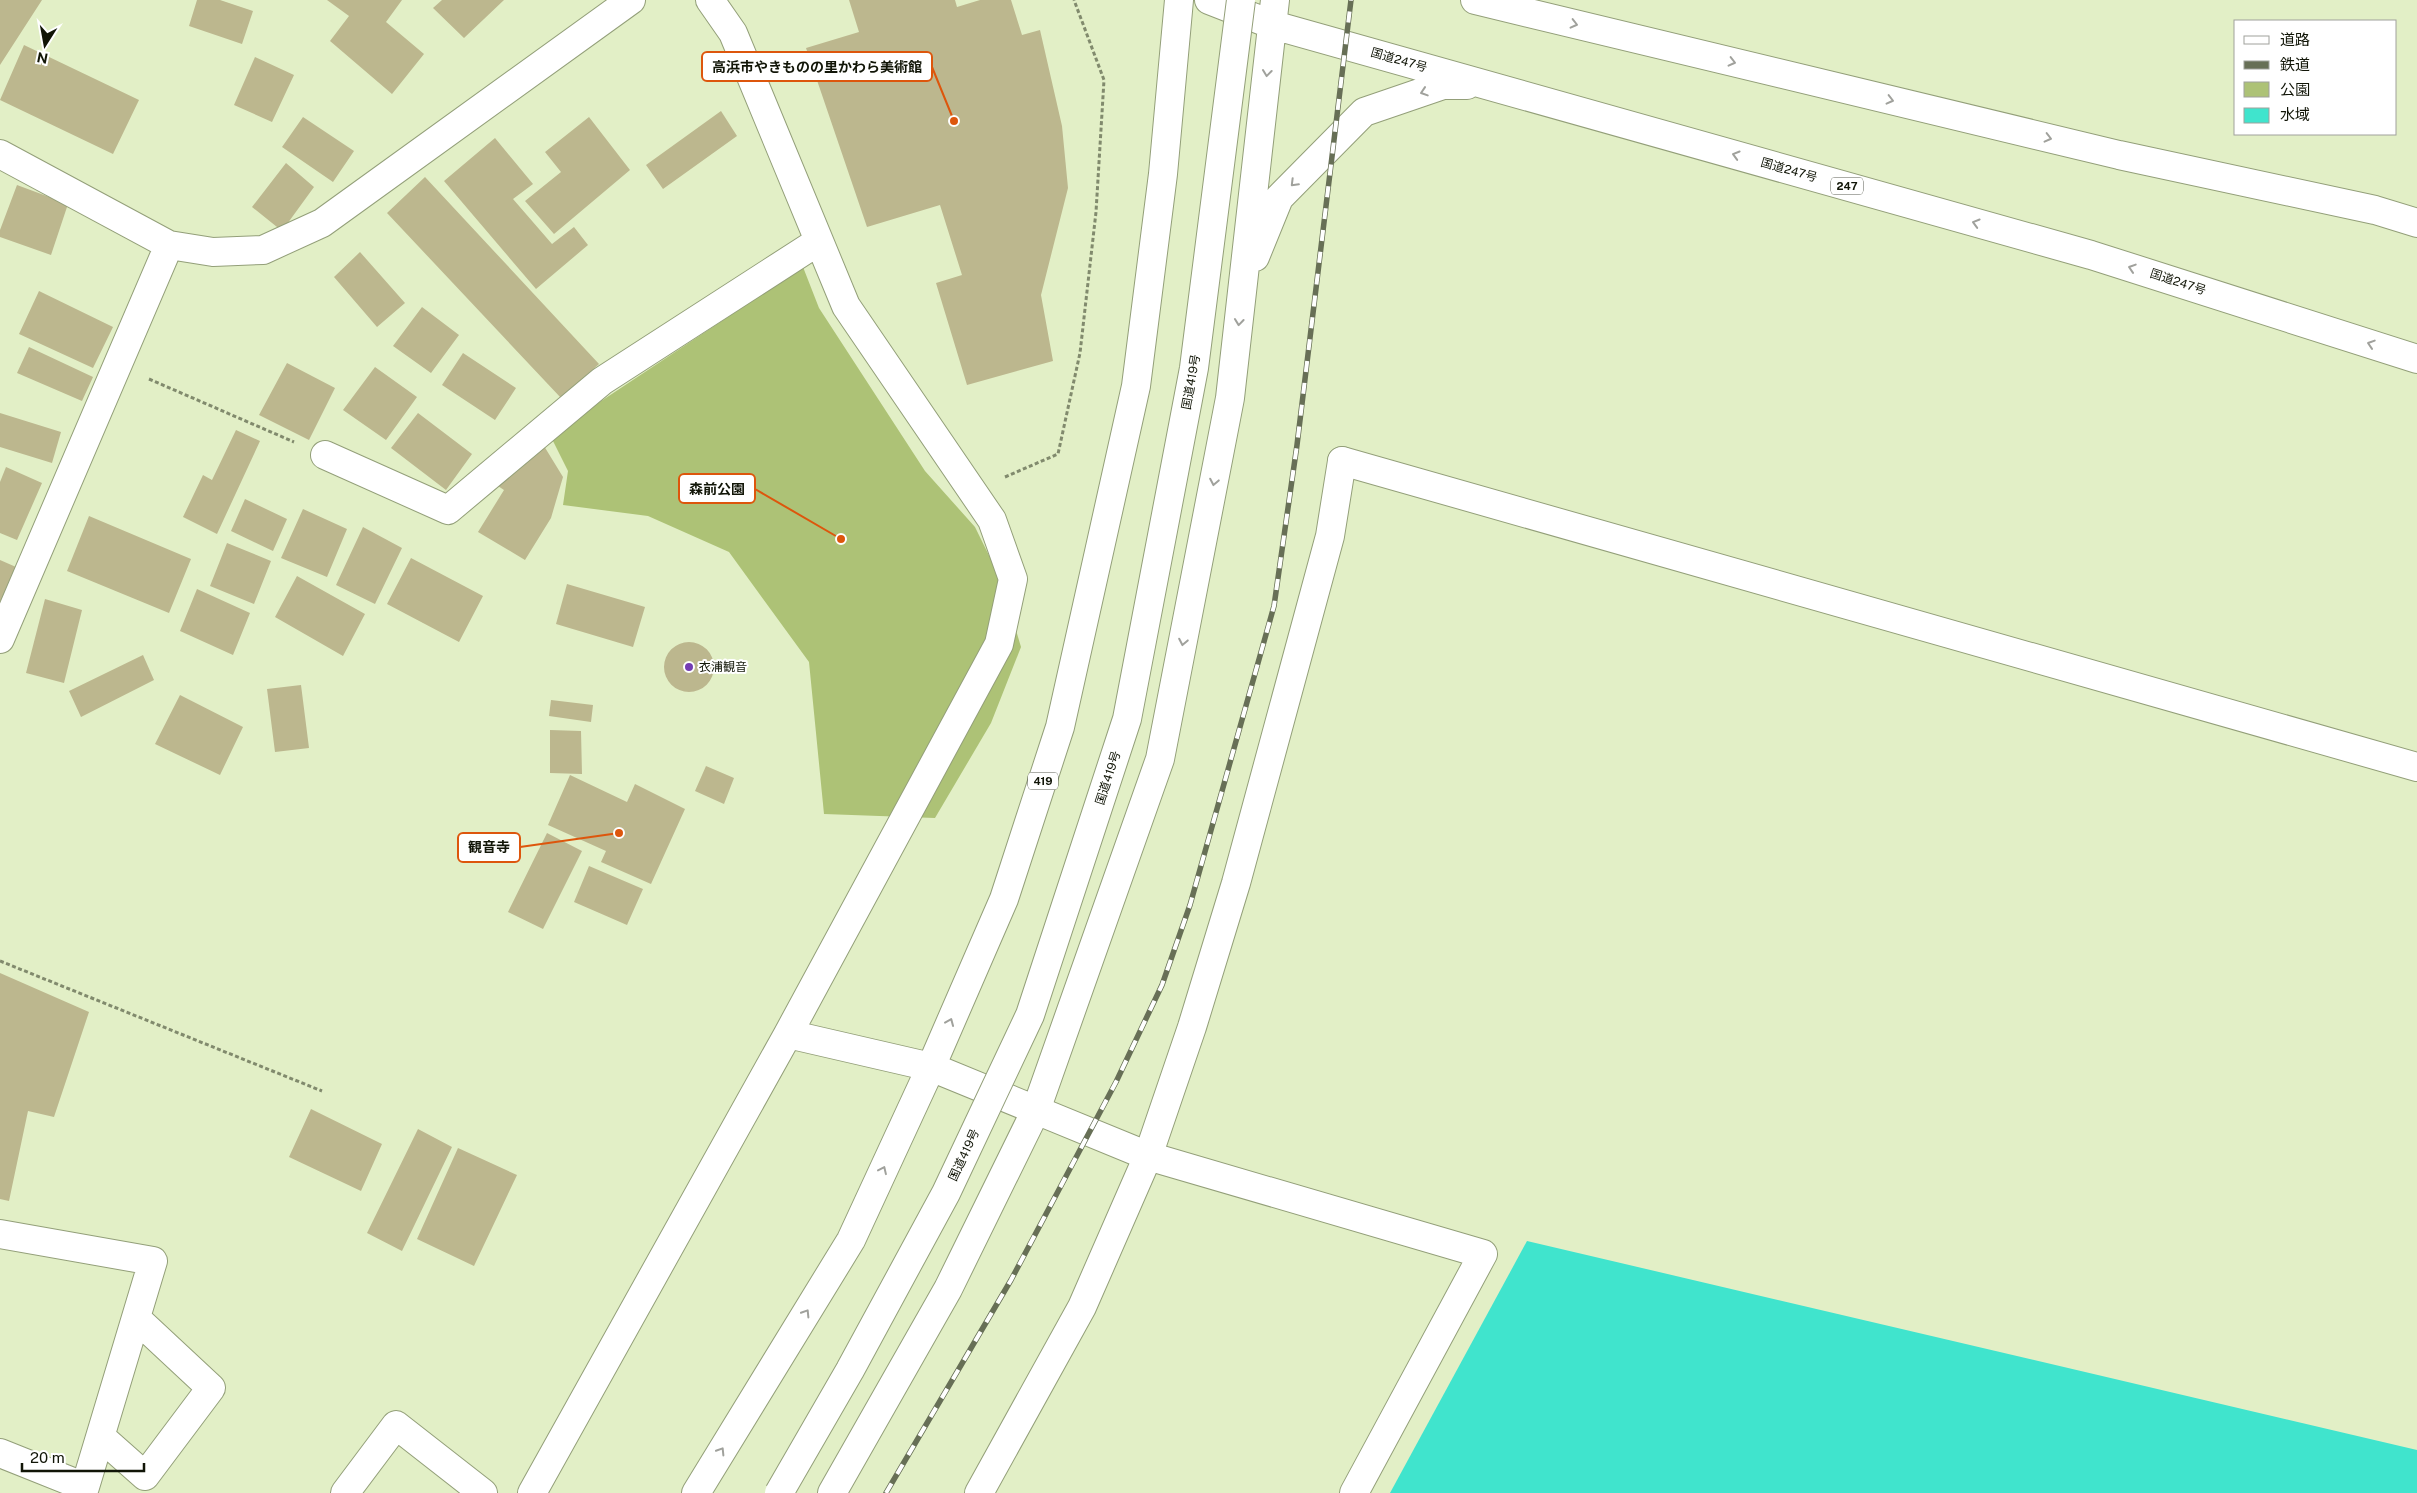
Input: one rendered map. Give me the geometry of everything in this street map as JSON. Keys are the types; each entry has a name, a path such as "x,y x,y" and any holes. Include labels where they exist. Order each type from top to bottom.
{"main road":[{"path":"0,154 169,245 213,252 263,250 322,223 631,0"},
{"path":"532,1493 788,1034 999,644 1014,579 992,520 846,306 734,33 710,0"},
{"name":"419","path":"696,1493 851,1240 931,1067 1004,899 1060,727 1136,386 1163,174 1179,0"},
{"name":"国道247号","path":"1209,0 1274,12 1489,85 2091,255 2417,359"},
{"name":"国道419号","path":"779,1493 850,1370 946,1193 1030,1014 1127,719 1194,368 1241,0"},
{"path":"1475,0 1524,7 2119,155 2375,210 2417,223"},
{"path":"832,1493 948,1289 1036,1110 1160,759 1230,398 1274,12"},
{"path":"1242,290 1279,198 1364,112 1443,86 1489,85"},
{"path":"2375,210 2417,215"},
{"path":"325,456 448,510 602,381 819,241"},
{"path":"0,639 169,245"},
{"path":"979,1493 1082,1307 1148,1156 1192,1027 1236,883 1330,536 1342,461 2417,767"},
{"path":"788,1034 931,1067 1148,1156 1483,1254 1354,1493"},
{"path":"0,1234 154,1261 85,1487 0,1453"},
{"path":"100,1437 145,1476 210,1388 137,1319"},
{"path":"345,1493 396,1425 483,1493"}],"path":[{"path":"973,491 1058,454 1080,353 1096,212 1104,80 1074,0"},
{"path":"118,365 325,456"},
{"path":"0,962 322,1091"}],"green space":[{"path":"803,267 819,308 925,471 975,527 1001,580 1021,647 991,723 935,818 824,814 809,662 729,552 648,516 563,505 568,471 550,435"}],"water":[{"path":"1527,1241 2417,1450 2417,1493 1390,1493"}],"building":[{"path":"0,0 42,0 0,65"},
{"path":"197,0 220,0 253,11 242,44 189,26"},
{"path":"327,0 402,0 386,22 424,54 392,94 330,41 349,16"},
{"path":"442,0 504,0 464,38 433,8"},
{"path":"849,0 955,0 957,7 980,0 1011,0 1022,35 1040,30 1062,126 1068,188 1041,295 1053,361 967,385 936,283 962,275 940,205 867,227 806,48 859,32"},
{"path":"24,45 139,100 113,154 0,100"},
{"path":"255,57 294,75 272,122 234,105"},
{"path":"721,111 737,136 663,189 646,165"},
{"path":"303,117 354,151 333,182 282,147"},
{"path":"589,117 630,170 554,234 525,201 561,172 545,152"},
{"path":"495,138 533,184 513,199 552,244 574,227 588,245 536,289 444,181"},
{"path":"286,163 314,187 282,231 252,207"},
{"path":"425,177 599,364 561,398 387,213"},
{"path":"17,185 68,204 51,255 0,237 0,230"},
{"path":"360,252 405,303 377,327 334,277"},
{"path":"39,291 113,327 93,368 19,334"},
{"path":"422,307 459,335 431,373 393,346"},
{"path":"29,347 93,377 82,401 17,373"},
{"path":"463,353 516,388 495,420 442,385"},
{"path":"287,363 335,388 309,440 259,415"},
{"path":"375,367 417,397 386,440 343,410"},
{"path":"0,413 61,432 52,463 0,447"},
{"path":"418,413 472,454 446,490 391,448"},
{"path":"236,430 260,441 217,534 183,517 203,475 212,480"},
{"path":"544,446 563,477 551,518 525,560 478,532 504,490 495,484"},
{"path":"6,467 42,483 17,540 0,533 0,482"},
{"path":"245,499 287,519 273,551 231,531"},
{"path":"303,509 347,529 327,577 281,558"},
{"path":"89,516 191,559 169,613 67,571"},
{"path":"363,527 402,548 375,604 336,585"},
{"path":"227,543 271,561 254,604 210,586"},
{"path":"411,558 483,596 459,642 387,604"},
{"path":"0,560 16,567 0,602"},
{"path":"297,576 365,614 343,656 275,617"},
{"path":"567,584 645,607 633,647 556,624"},
{"path":"197,589 250,613 233,655 180,631"},
{"path":"45,599 82,610 64,683 26,673"},
{"path":"689,642 699,644 707,649 712,657 714,667 712,677 707,685 699,690 689,692 679,690 671,685 666,677 664,667 666,657 671,649 679,644"},
{"path":"143,655 154,680 81,717 69,691"},
{"path":"301,685 309,748 275,752 267,689"},
{"path":"180,695 243,727 220,775 155,744"},
{"path":"551,700 593,705 591,722 549,716"},
{"path":"550,730 581,731 582,774 550,773"},
{"path":"706,766 734,778 724,804 695,791"},
{"path":"570,775 627,802 635,784 685,809 651,884 601,862 606,851 548,825"},
{"path":"547,833 582,851 543,929 508,912"},
{"path":"589,866 643,889 627,925 574,902"},
{"path":"0,973 89,1012 54,1117 28,1111 9,1201 0,1199"},
{"path":"311,1109 382,1144 361,1191 289,1157"},
{"path":"418,1129 452,1147 402,1251 367,1233"},
{"path":"458,1148 517,1175 474,1266 417,1239"}],"railway":[{"path":"886,1493 1011,1280 1116,1082 1162,985 1190,905 1274,606 1297,445 1351,0"}],"place":[{"name":"高浜市やきものの里かわら美術館","path":"954,121"},
{"name":"森前公園","path":"841,539"},
{"name":"衣浦観音","path":"689,667"},
{"name":"観音寺","path":"619,833"}]}
